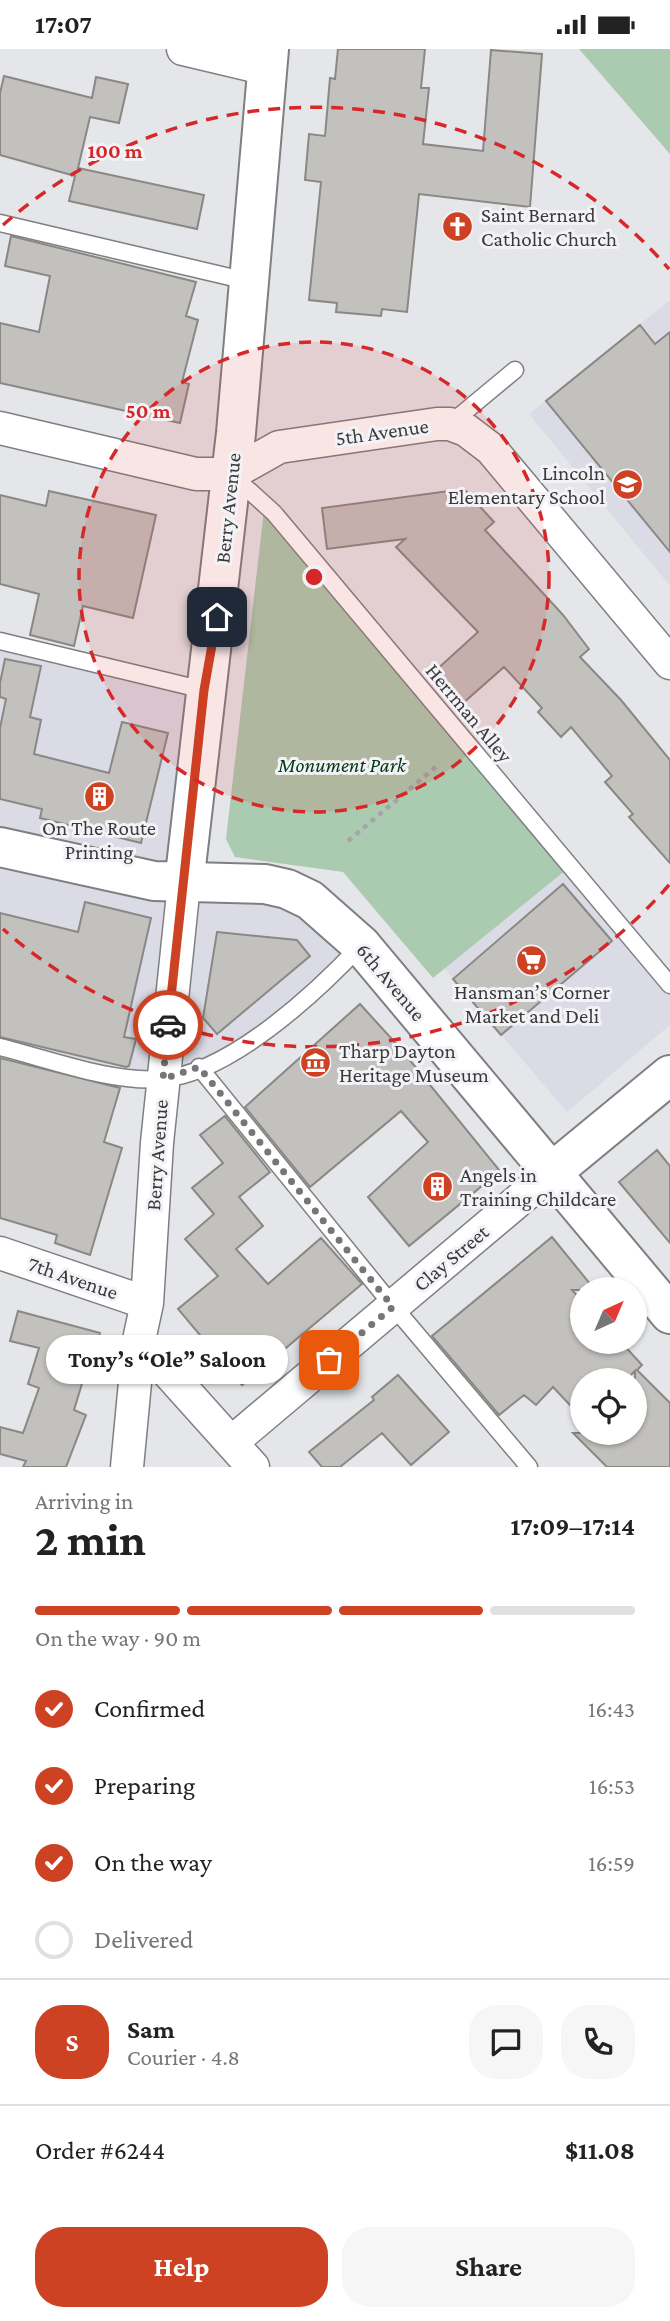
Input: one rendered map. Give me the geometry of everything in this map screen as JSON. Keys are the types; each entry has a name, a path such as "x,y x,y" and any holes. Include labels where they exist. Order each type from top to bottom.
{"street":[{"path":"183,49 268,59"},
{"name":"Berry Avenue","path":"127,1467 139,1340 146,1303 163,1079 204,690 217,617 247,281 255,229 268,59"},
{"name":"5th Avenue","path":"0,428 197,474 231,474 279,447 389,429 450,424 478,436 491,449 670,663"},
{"name":"6th Avenue","path":"0,847 154,881 184,884 265,884 286,889 310,900 361,945 670,1314"},
{"name":"Clay Street","path":"232,1442 670,1075"},
{"name":"7th Avenue","path":"0,1253 146,1303"},
{"path":"139,1340 253,1467"}],"lane":[{"path":"0,223 247,281"},
{"path":"450,424 514,370"},
{"name":"Herrman Alley","path":"231,474 274,513 670,985"},
{"path":"0,641 204,690"},
{"path":"0,1047 126,1078 163,1079 240,1049 329,979 361,945"},
{"path":"199,1067 393,1307 529,1467"}],"path":[{"path":"348,841 438,765"}],"shaded area":[{"name":"Lincoln Elementary School","path":"670,300 670,586 529,414"},
{"path":"0,641 204,690 184,884 235,883 361,945 268,1028 163,1079 0,1047"},
{"path":"566,870 670,995 670,1025 567,1112 444,968"}],"green space":[{"path":"579,49 670,49 670,154"},
{"name":"Monument Park","path":"264,510 566,870 433,978 343,872 235,857 226,839"}],"building":[{"path":"338,49 425,49 421,88 429,88 423,144 483,151 491,50 542,54 530,207 419,194 407,312 382,309 381,316 336,312 337,303 309,300 321,182 305,180 309,134 325,136 330,78 335,79"},
{"path":"4,76 92,98 96,77 128,84 119,123 90,117 78,168 204,195 197,229 69,201 75,176 0,155 0,93"},
{"path":"11,236 196,282 186,316 198,320 182,382 189,384 180,423 0,383 0,323 39,332 50,276 5,266"},
{"name":"Lincoln Elementary School","path":"640,325 655,344 670,332 670,552 546,401"},
{"path":"464,489 494,522 485,530 563,615 589,649 580,657 621,700 670,760 670,863 629,817 633,814 605,782 612,776 571,727 561,737 538,712 542,708 504,667 462,704 434,672 478,632 396,547 405,539 327,549 322,508"},
{"path":"49,491 156,515 133,618 83,606 74,646 30,635 39,594 0,584 0,495 46,506"},
{"name":"On The Route Printing","path":"5,659 41,666 30,717 41,720 34,754 109,773 122,722 168,733 141,843 40,818 42,809 0,799 0,728 6,699 0,697 0,683"},
{"name":"Hansman’s Corner Market and Deli","path":"563,884 612,941 501,1035 453,979"},
{"path":"85,902 151,918 124,1037 136,1039 129,1066 126,1067 0,1037 0,913 78,932"},
{"path":"217,932 297,940 310,956 217,1034 203,1018"},
{"path":"360,1004 400,1048 500,1171 409,1246 368,1197 428,1142 401,1111 310,1187 245,1107"},
{"path":"0,1058 120,1088 104,1142 122,1148 90,1255 55,1243 57,1235 0,1218"},
{"path":"225,1116 270,1172 239,1197 263,1226 236,1249 268,1284 321,1238 362,1284 242,1385 178,1309 218,1276 185,1239 214,1214 192,1188 223,1163 200,1135"},
{"path":"657,1150 670,1166 670,1243 619,1182"},
{"path":"552,1237 584,1277 570,1277 570,1355 633,1355 642,1365 639,1368 570,1368 570,1405 553,1387 536,1405 524,1395 499,1415 432,1336"},
{"path":"18,1311 100,1333 92,1365 88,1364 74,1410 86,1415 66,1467 23,1467 26,1461 0,1454 0,1427 23,1433 39,1388 28,1384 39,1348 10,1341"},
{"path":"398,1375 449,1432 411,1465 382,1433 340,1467 322,1467 309,1452 374,1400 372,1397"},
{"path":"647,1380 670,1403 670,1467 607,1467 585,1445 647,1445"}],"way so far":[{"path":"168,1025 163,1079 199,1067 393,1307 329,1360"}],"place":[{"name":"Saint Bernard Catholic Church","path":"458,227"},
{"name":"Lincoln Elementary School","path":"628,485"},
{"name":"On The Route Printing","path":"99,796"},
{"name":"Hansman’s Corner Market and Deli","path":"532,960"},
{"name":"Tharp Dayton Heritage Museum","path":"316,1063"},
{"name":"Angels in Training Childcare","path":"437,1187"},
{"name":"Tony’s “Ole” Saloon","path":"329,1360"}],"route":[{"path":"168,1025 204,690 217,617"}]}
